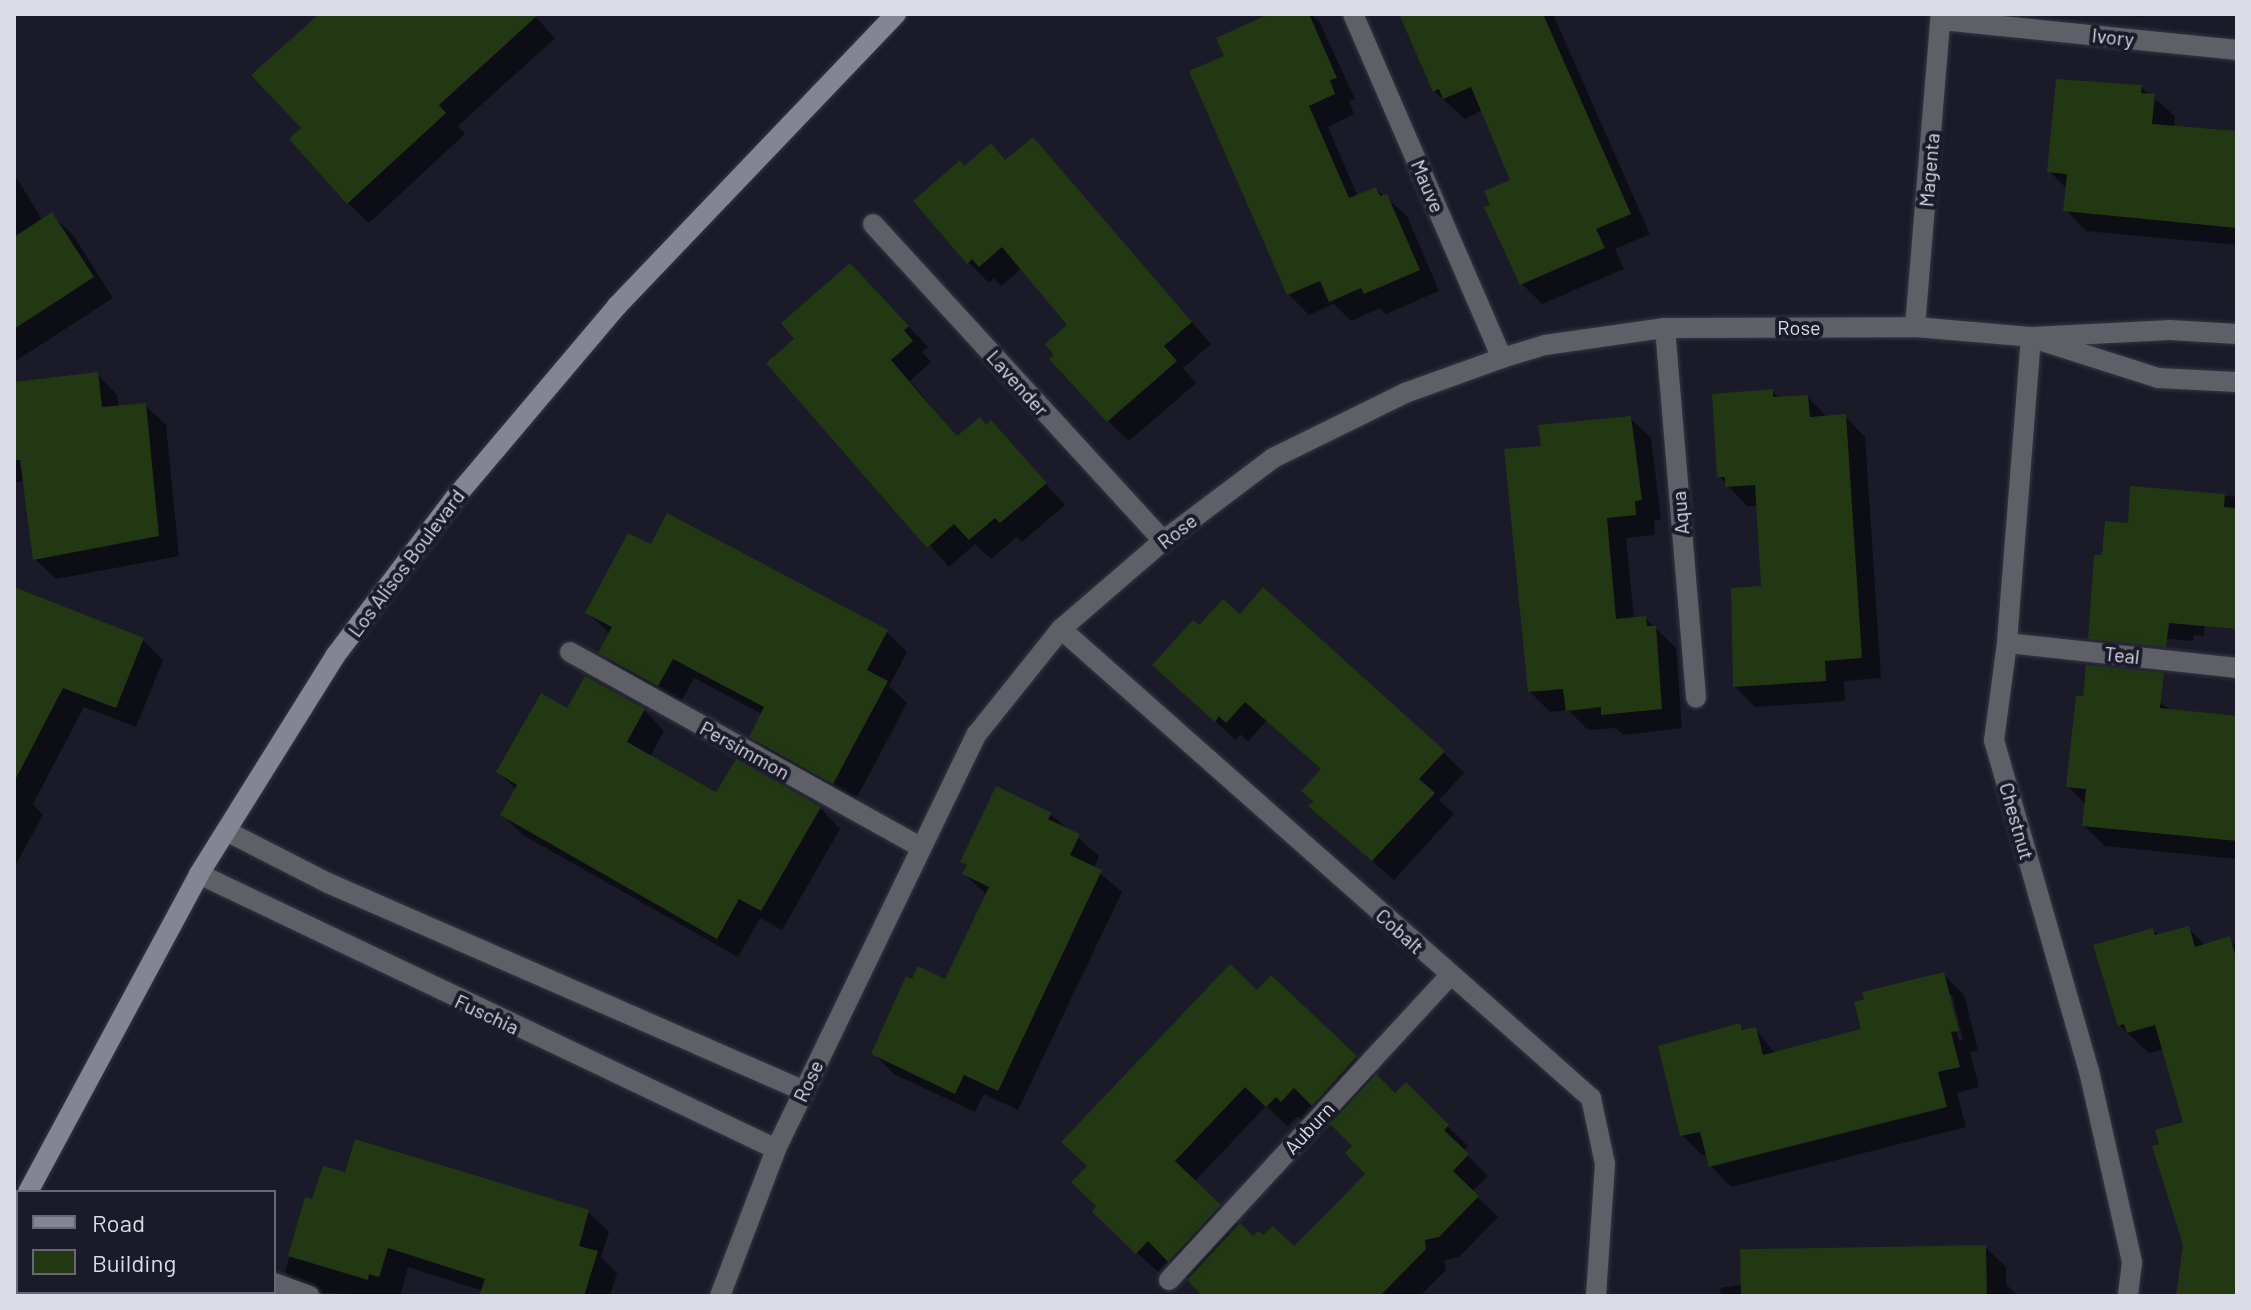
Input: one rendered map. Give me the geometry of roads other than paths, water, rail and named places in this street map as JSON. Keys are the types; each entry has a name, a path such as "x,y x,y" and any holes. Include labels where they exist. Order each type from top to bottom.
{"main road":[{"name":"Los Alisos Boulevard","path":"29,1190 199,874 335,656 454,499 617,306 896,14"}],"street":[{"name":"Mauve","path":"1353,14 1502,358"},
{"name":"Ivory","path":"1942,17 2237,50"},
{"name":"Magenta","path":"1915,327 1942,17"},
{"name":"Lavender","path":"873,224 1163,541"},
{"name":"Rose","path":"720,1296 776,1149 977,734 1061,629 1163,541 1273,458 1405,393 1502,358 1545,345 1665,328 1915,327 2031,337 2170,330 2237,334"},
{"name":"Aqua","path":"1665,328 1696,698"},
{"name":"Rose","path":"2031,337 2158,378 2237,382"},
{"name":"Chestnut","path":"2031,337 2007,643 1994,740 2089,1071 2132,1262 2128,1296"},
{"name":"Cobalt","path":"1061,629 1591,1098 1605,1164 1596,1296"},
{"name":"Teal","path":"2007,643 2237,668"},
{"name":"Persimmon","path":"570,652 920,847"},
{"path":"226,831 328,883 804,1091"},
{"name":"Fuschia","path":"199,874 776,1149"},
{"name":"Auburn","path":"1169,1280 1450,975"},
{"path":"276,1284 310,1296"}]}
